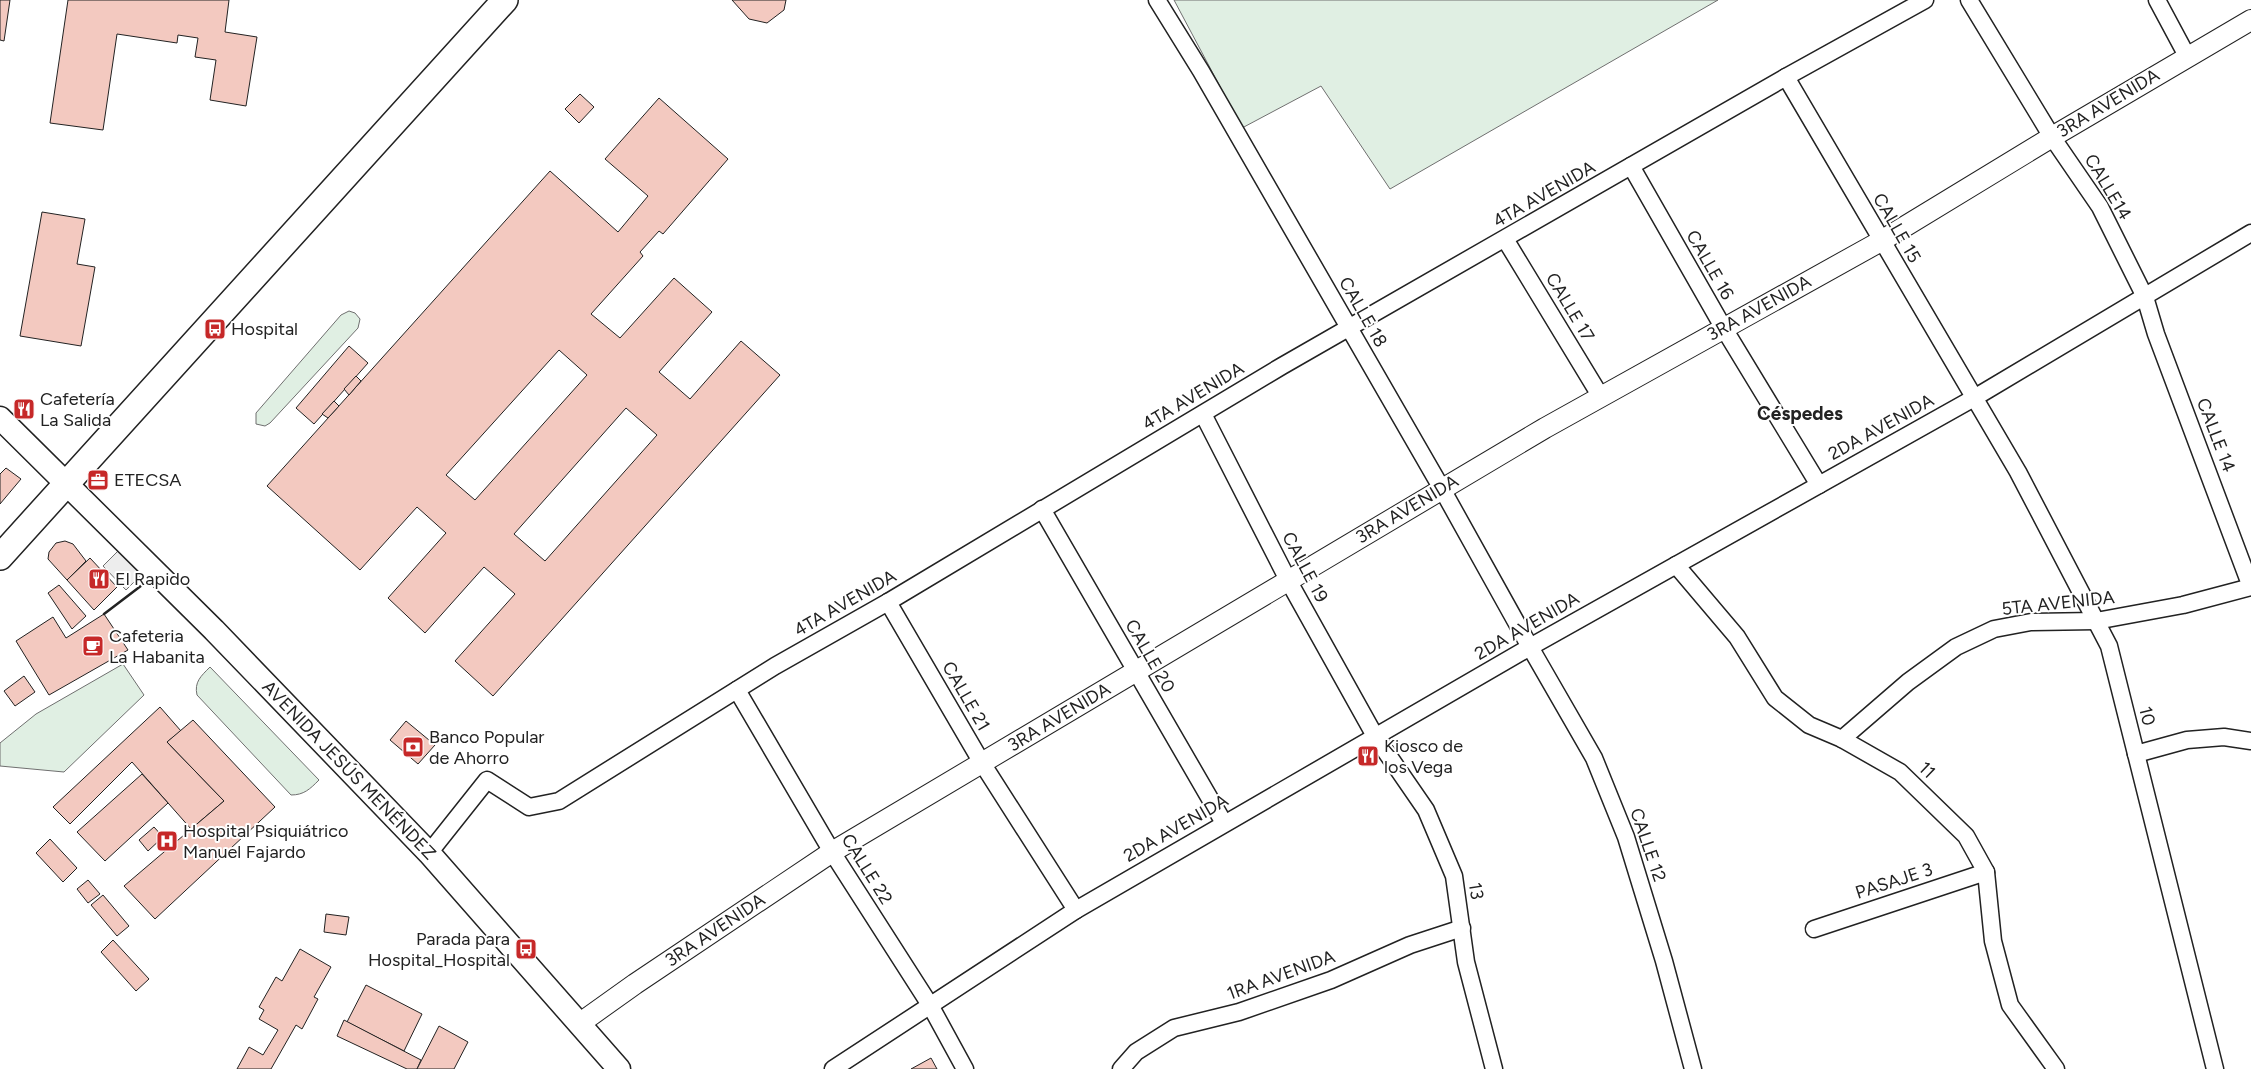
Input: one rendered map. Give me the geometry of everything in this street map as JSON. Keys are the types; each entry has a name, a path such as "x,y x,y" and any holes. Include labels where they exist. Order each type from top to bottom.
{"main road":[{"path":"0,557 505,0"},
{"name":"AVENIDA JESÚS MENÉNDEZ","path":"0,418 214,630 429,853 618,1069"}],"street":[{"name":"CALLE 18","path":"1157,0 1206,80 1442,489 1530,647"},
{"name":"4TA AVENIDA","path":"429,853 487,780 529,807 559,801 737,690 1348,328 1786,77 1925,0"},
{"name":"CALLE14","path":"1969,0 2052,136 2100,207 2145,297"},
{"path":"2157,0 2187,56"},
{"name":"3RA AVENIDA","path":"579,1024 635,984 832,852 1442,489 1723,327 1881,241 2052,136 2251,20"},
{"name":"CALLE 15","path":"1786,77 1974,398"},
{"name":"CALLE 16","path":"1631,166 1723,327 1819,485"},
{"name":"2DA AVENIDA","path":"833,1069 1076,910 1530,647 1974,398 2251,233"},
{"name":"CALLE 17","path":"1505,239 1601,397"},
{"name":"CALLE 14","path":"2145,297 2156,334 2251,587"},
{"name":"10","path":"1974,398 2018,472 2109,646 2215,1069"},
{"name":"CALLE 19","path":"1202,414 1288,580 1375,736"},
{"name":"CALLE 20","path":"1042,509 1224,823"},
{"name":"11","path":"1676,565 1736,637 1774,698 1809,725 1842,739 1900,772 1966,836 1986,872 1993,941 2010,1005 2056,1069"},
{"name":"5TA AVENIDA","path":"1842,739 1908,682 1956,647 1994,629 2031,622 2096,621 2183,605 2251,587"},
{"name":"CALLE 21","path":"888,602 982,763 1076,910"},
{"name":"CALLE 12","path":"1530,647 1594,758 1626,837 1664,961 1693,1069"},
{"name":"CALLE 22","path":"737,690 832,852 930,1005 965,1069"},
{"name":"13","path":"1375,736 1426,810 1454,876 1466,962 1494,1069"},
{"path":"2136,754 2187,740 2224,737 2251,741"},
{"name":"PASAJE 3","path":"1814,929 1986,872"},
{"name":"1RA AVENIDA","path":"1121,1069 1136,1052 1174,1028 1238,1012 1331,980 1410,945 1462,928"}],"green space":[{"path":"1174,0 1718,0 1390,189 1321,86 1242,128"},
{"path":"349,311 355,313 360,319 358,328 270,423 265,426 256,424 256,413 341,315"},
{"path":"123,664 144,695 64,772 0,766 0,743 36,714"},
{"path":"210,667 319,780 310,789 300,794 291,795 197,695 197,683"}],"shaded area":[{"path":"119,550 142,574 126,590 103,566"}],"building":[{"path":"0,0 10,0 4,41 0,40"},
{"path":"68,0 229,0 225,32 257,37 246,106 210,100 216,60 195,57 198,38 178,35 177,43 117,34 103,130 50,123"},
{"path":"732,0 786,0 784,10 767,23 749,19"},
{"path":"580,94 594,107 579,123 565,109"},
{"path":"659,98 728,159 663,234 659,231 640,252 643,256 591,314 620,338 674,278 712,312 659,372 690,399 741,341 780,375 493,696 455,661 515,594 484,567 425,633 388,598 446,533 417,507 360,570 267,486 550,171 618,232 648,196 605,159","holes":["559,350 587,375 475,500 446,475","626,408 657,435 545,561 514,534"]},
{"path":"42,212 85,219 77,264 95,267 81,346 20,336"},
{"path":"349,346 368,363 314,424 296,408"},
{"path":"356,376 361,381 349,395 344,389"},
{"path":"334,401 339,406 328,418 322,414"},
{"path":"6,468 21,479 0,504 0,474"},
{"path":"65,541 73,544 86,561 67,580 48,559 49,552 56,543"},
{"path":"90,558 117,587 94,610 67,580"},
{"path":"59,585 86,616 72,629 48,593"},
{"path":"104,614 128,650 49,695 16,641 53,617 66,638"},
{"path":"24,676 35,692 15,706 4,691"},
{"path":"160,707 181,731 167,742 224,801 191,829 132,762 70,824 53,807"},
{"path":"193,720 275,807 155,919 124,886 224,801 167,742"},
{"path":"406,721 435,745 418,764 390,740"},
{"path":"142,774 168,803 105,861 77,832"},
{"path":"154,827 163,837 148,851 139,840"},
{"path":"50,839 77,868 63,882 36,853"},
{"path":"88,880 100,894 88,903 77,889"},
{"path":"103,895 129,926 117,936 91,905"},
{"path":"326,914 349,917 346,935 324,932"},
{"path":"113,940 149,979 136,991 101,952"},
{"path":"300,949 331,967 314,997 318,999 302,1029 296,1025 271,1069 237,1069 249,1047 263,1055 278,1030 259,1019 264,1010 259,1007 276,977 282,981"},
{"path":"366,985 422,1014 404,1051 347,1022"},
{"path":"344,1020 421,1060 417,1069 407,1069 337,1036"},
{"path":"439,1026 468,1042 454,1069 417,1069"},
{"path":"931,1058 937,1069 911,1069"}],"wall":[{"path":"104,614 150,579"}],"place":[{"name":"Hospital","path":"215,329"},
{"name":"Cafetería La Salida","path":"24,409"},
{"name":"ETECSA","path":"98,480"},
{"name":"El Rapido","path":"99,579"},
{"name":"Cafeteria La Habanita","path":"93,646"},
{"name":"Banco Popular de Ahorro","path":"413,747"},
{"name":"Kiosco de los Vega","path":"1368,756"},
{"name":"Hospital Psiquiátrico Manuel Fajardo","path":"167,841"},
{"name":"Parada para Hospital_Hospital","path":"526,949"}],"district":[{"name":"Céspedes","path":"1800,413"}]}
